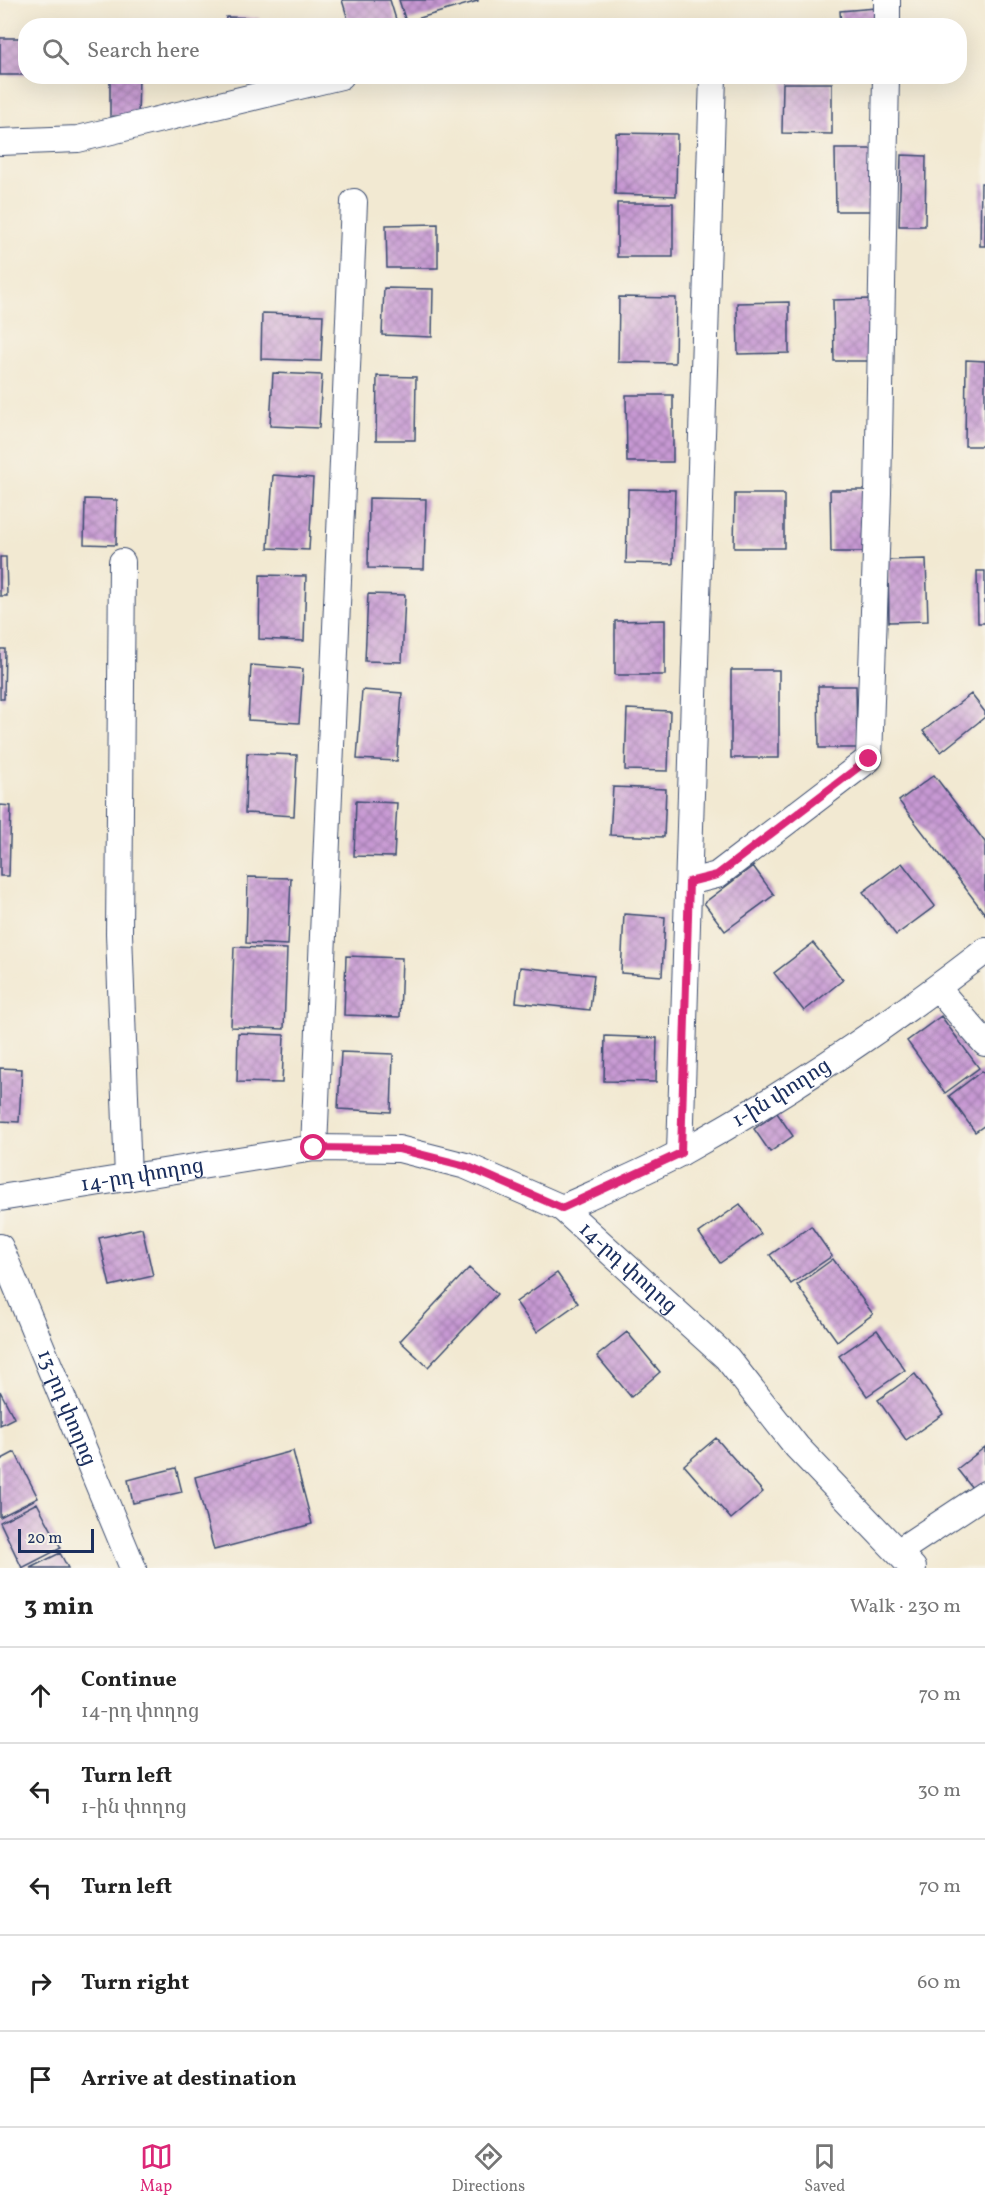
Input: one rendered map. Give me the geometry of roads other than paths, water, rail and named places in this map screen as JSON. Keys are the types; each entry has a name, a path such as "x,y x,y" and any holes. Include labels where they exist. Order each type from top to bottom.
{"street":[{"path":"887,0 887,18"},
{"path":"0,142 78,139 308,84"},
{"path":"681,1153 713,84"},
{"path":"689,882 717,875 869,759 886,84"},
{"path":"314,1148 354,202"},
{"path":"122,562 119,933 128,1178"},
{"name":"1-ին փողոց","path":"562,1208 681,1153 791,1088 937,988 985,951"},
{"path":"937,988 985,1043"},
{"name":"14-րդ փողոց","path":"0,1198 314,1148 399,1149 466,1166 562,1208 726,1358 796,1447 906,1559"},
{"name":"13-րդ փողոց","path":"0,1247 133,1568"},
{"path":"906,1559 985,1494"}]}
